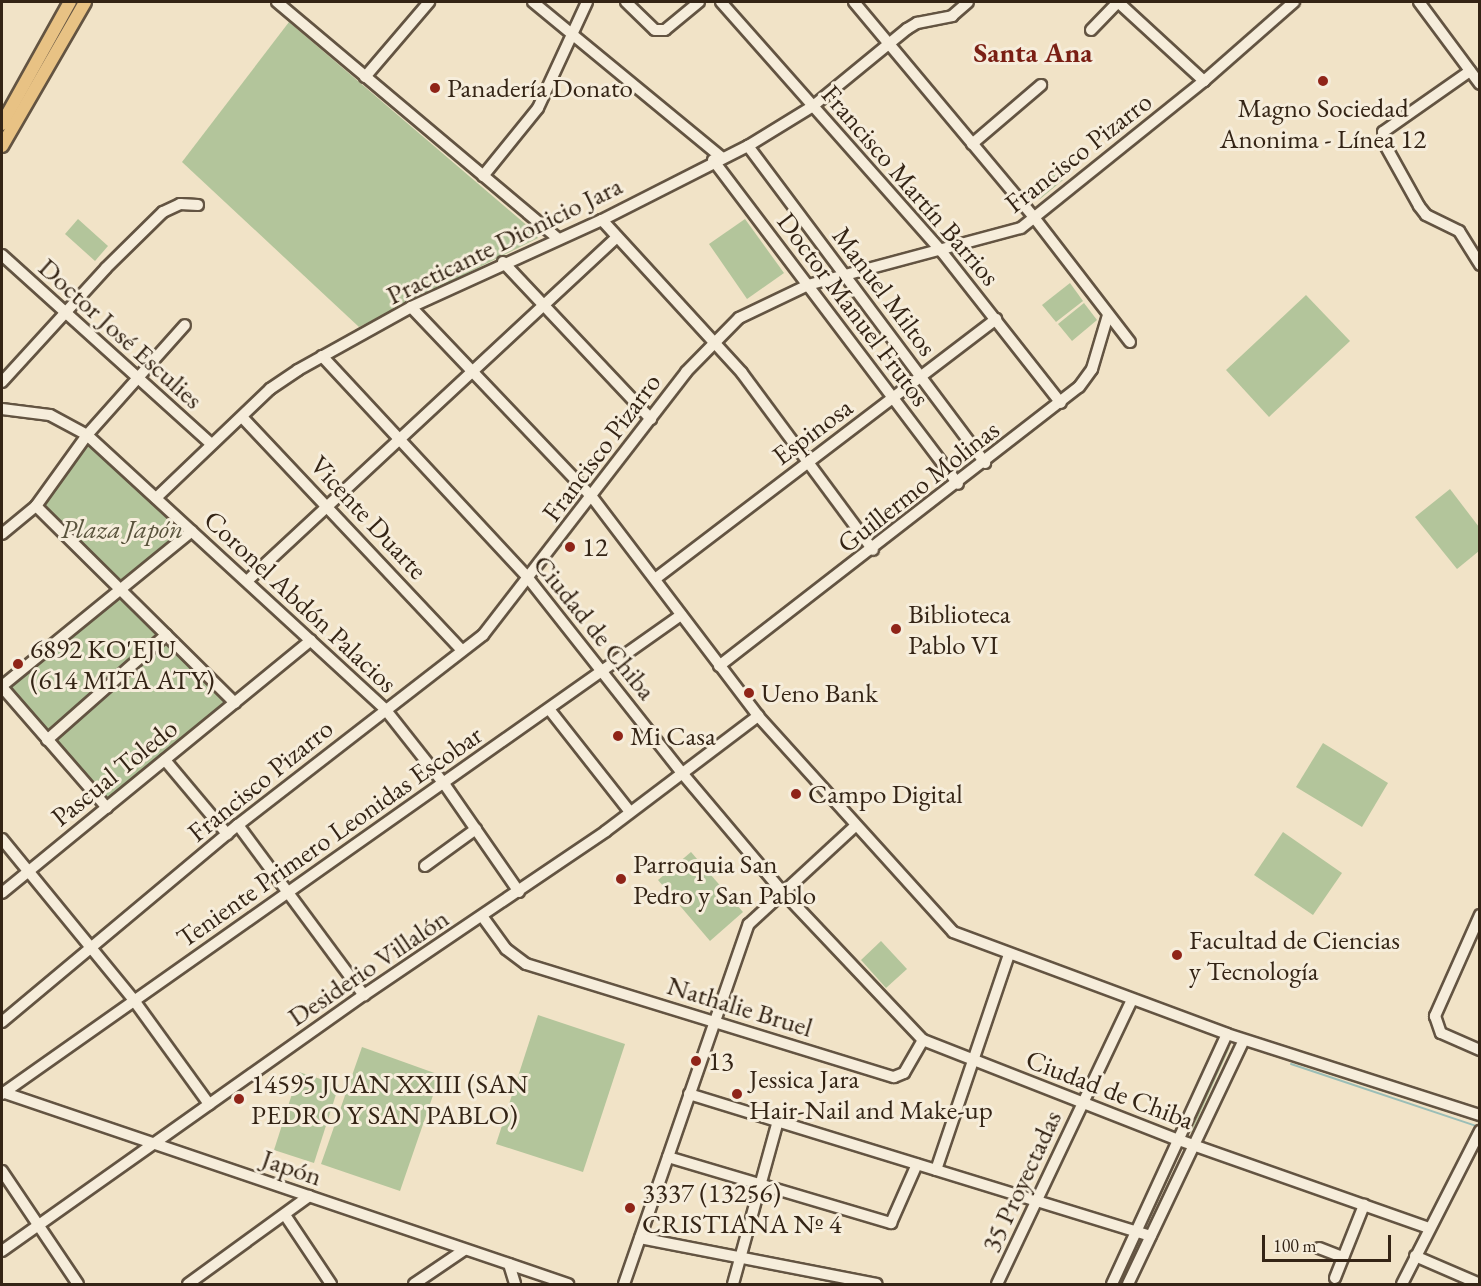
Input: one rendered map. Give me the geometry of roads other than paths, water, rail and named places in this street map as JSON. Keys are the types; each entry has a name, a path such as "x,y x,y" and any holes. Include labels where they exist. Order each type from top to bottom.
{"main road":[{"path":"3,140 54,42 70,2"},
{"path":"2,124 54,42 85,2"}],"street":[{"path":"277,2 558,239"},
{"path":"365,77 429,2"},
{"path":"533,2 574,32"},
{"path":"543,2 574,32"},
{"path":"483,176 538,108 587,2"},
{"path":"626,2 655,30 665,30 699,2"},
{"name":"Francisco Martín Barrios","path":"721,2 942,252 1060,403"},
{"path":"854,2 887,45 1036,220 1130,342"},
{"name":"Practicante Dionicio Jara","path":"156,498 270,389 322,356 503,262 602,220 720,157 748,146 813,106 917,23 952,16 968,2"},
{"path":"1091,30 1118,2 1204,81"},
{"name":"Francisco Pizarro","path":"2,1022 238,825 461,649 483,635 714,341 757,306 808,285 1001,236 1036,220 1204,81 1294,2"},
{"path":"1419,2 1479,84"},
{"name":"Doctor Manuel Frutos","path":"574,32 720,157 808,285 958,484"},
{"path":"1470,71 1383,132 1384,143 1426,216 1459,231 1479,265"},
{"path":"972,144 1041,85"},
{"name":"Manuel Miltos","path":"748,146 985,463"},
{"path":"2,382 163,212 180,204 198,205"},
{"path":"602,220 714,341 873,550"},
{"path":"247,581 618,237"},
{"name":"Doctor José Esculies","path":"2,255 211,444"},
{"path":"503,262 651,419"},
{"path":"411,308 592,497 758,716 854,826 952,932 1244,1040 1479,1115"},
{"name":"Guillermo Molinas","path":"719,666 873,550 1060,403 1088,377 1108,315"},
{"name":"Espinosa","path":"655,579 996,319"},
{"path":"2,534 36,506 87,435 185,326"},
{"name":"Ciudad de Chiba","path":"322,356 400,437 528,578 604,671 682,773 781,890 923,1040 1176,1138 1429,1228"},
{"name":"Coronel Abdón Palacios","path":"2,409 50,415 87,435 385,709 445,785 519,892"},
{"name":"Vicente Duarte","path":"242,417 328,504 461,649"},
{"path":"36,506 235,703"},
{"path":"107,808 2,686 192,531"},
{"name":"Teniente Primero Leonidas Escobar","path":"2,1093 133,999 445,785 681,615"},
{"path":"48,740 166,635"},
{"name":"Pascual Toledo","path":"2,893 311,640"},
{"path":"549,709 630,812"},
{"name":"Desiderio Villalón","path":"2,1251 364,995 519,892 758,716"},
{"path":"165,760 227,834"},
{"path":"238,825 291,892 364,995"},
{"path":"624,1284 749,924 781,890 854,826"},
{"path":"424,866 476,829"},
{"path":"2,839 92,946 209,1104"},
{"path":"1479,915 1435,1016 1441,1033 1479,1050"},
{"name":"Nathalie Bruel","path":"482,916 506,949 526,964 894,1077 904,1073 923,1040"},
{"path":"936,1170 1009,954"},
{"name":"35 Proyectadas","path":"997,1284 1132,999"},
{"path":"1112,1284 1176,1138 1227,1034"},
{"path":"1128,1284 1244,1040"},
{"name":"Japón","path":"2,1093 568,1284"},
{"path":"690,1094 1151,1236"},
{"path":"733,1284 738,1257 778,1121"},
{"path":"1401,1284 1479,1131"},
{"path":"668,1157 891,1223 917,1164"},
{"path":"2,1171 78,1284"},
{"path":"188,1284 309,1196"},
{"path":"1335,1278 1364,1205"},
{"path":"285,1215 331,1284"},
{"path":"640,1238 858,1283 877,1284"},
{"path":"1319,1248 1344,1257"},
{"path":"415,1284 464,1250"},
{"path":"1415,1256 1479,1284"},
{"path":"509,1264 515,1284"}],"waterway":[{"path":"1291,1064 1476,1126"}],"place":[{"name":"Magno Sociedad Anonima - Línea 12","path":"1323,81"},
{"name":"Panadería Donato","path":"435,88"},
{"name":"12","path":"570,547"},
{"name":"Biblioteca Pablo VI","path":"896,629"},
{"name":"6892 KO'EJU (614 MITA ATY)","path":"18,664"},
{"name":"Ueno Bank","path":"749,693"},
{"name":"Mi Casa","path":"618,736"},
{"name":"Campo Digital","path":"796,794"},
{"name":"Parroquia San Pedro y San Pablo","path":"621,879"},
{"name":"Facultad de Ciencias y Tecnología","path":"1177,955"},
{"name":"13","path":"696,1061"},
{"name":"Jessica Jara Hair-Nail and Make-up","path":"737,1094"},
{"name":"14595 JUAN XXIII (SAN PEDRO Y SAN PABLO)","path":"239,1099"},
{"name":"3337 (13256) CRISTIANA Nº 4","path":"630,1208"}],"district":[{"name":"Santa Ana","path":"1033,52"}],"park label":[{"name":"Plaza Japón","path":"122,529"}]}
